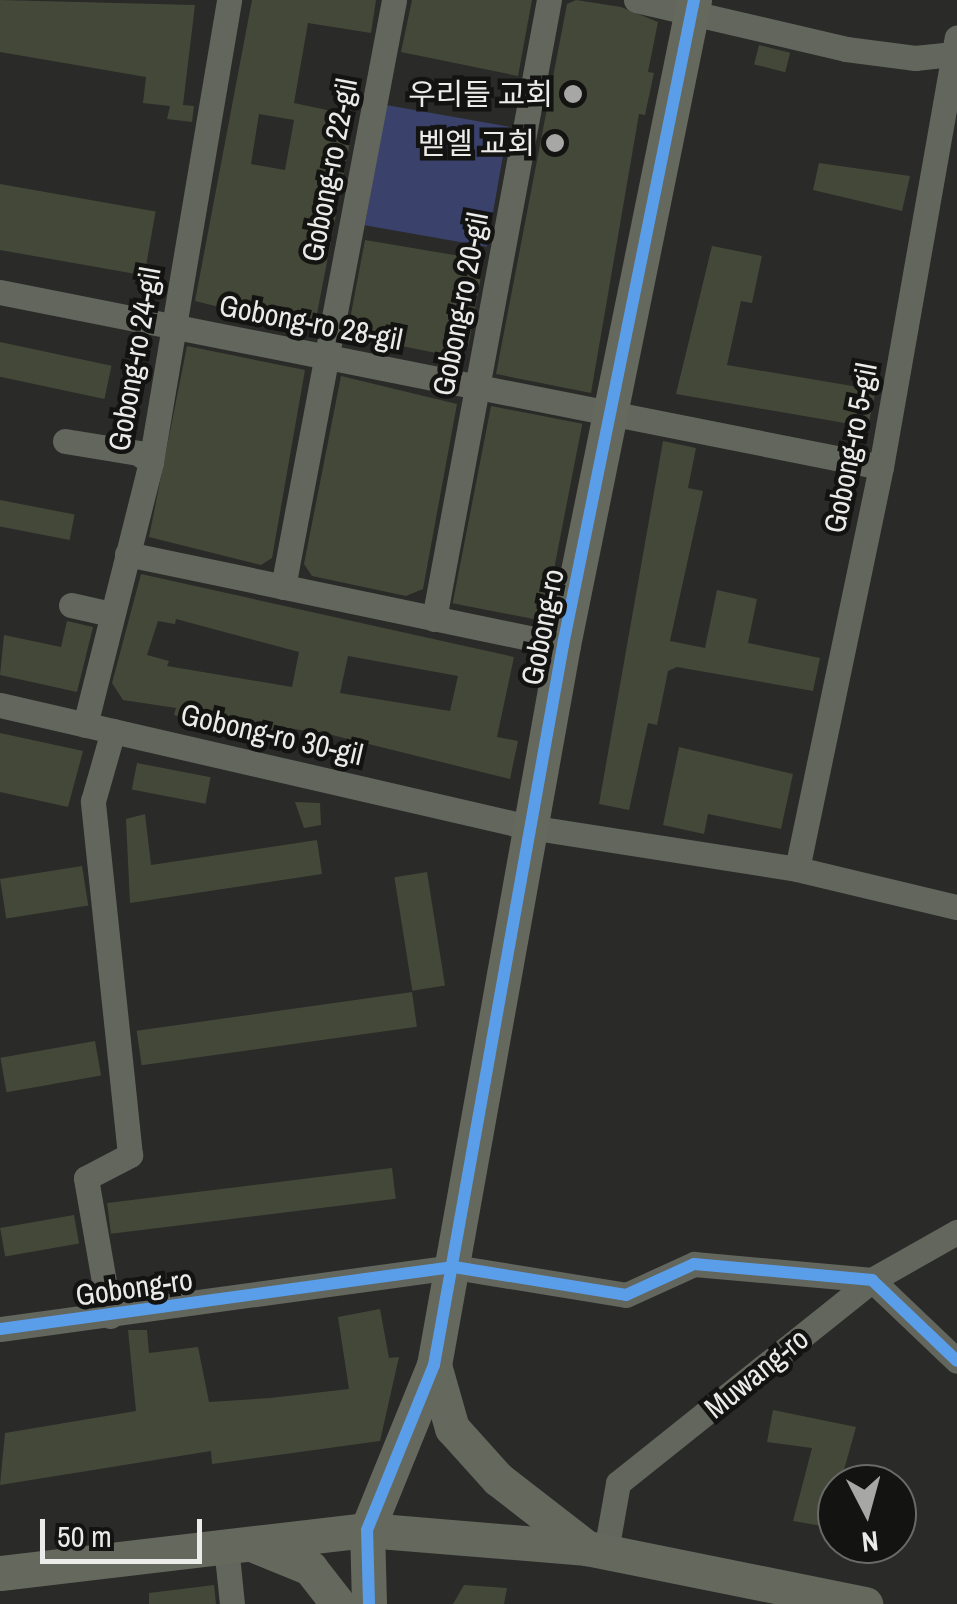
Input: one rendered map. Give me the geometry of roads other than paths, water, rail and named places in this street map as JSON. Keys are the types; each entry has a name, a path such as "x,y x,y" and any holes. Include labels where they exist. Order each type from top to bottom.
{"street":[{"name":"Gobong-ro 24-gil","path":"85,726 151,462 229,0"},
{"name":"Gobong-ro 22-gil","path":"283,588 394,0"},
{"name":"Gobong-ro 20-gil","path":"434,619 549,0"},
{"path":"636,0 693,6 846,49 915,58 956,46"},
{"name":"Gobong-ro","path":"369,1604 367,1530 434,1365 563,646 693,6"},
{"name":"Gobong-ro 5-gil","path":"797,869 881,466 956,46"},
{"name":"Gobong-ro 28-gil","path":"0,292 477,388 612,409"},
{"path":"612,409 881,466"},
{"path":"65,440 138,453 151,462"},
{"name":"Gobong-ro","path":"127,554 563,646"},
{"path":"71,605 111,614"},
{"name":"Gobong-ro 30-gil","path":"0,705 529,826"},
{"path":"110,1316 86,1178 130,1155 96,820 108,807 122,732"},
{"path":"529,826 797,869 957,908"},
{"name":"Muwang-ro","path":"596,1549 618,1483 872,1280 957,1232"},
{"path":"454,1267 626,1295 694,1264 872,1280 957,1360"},
{"name":"Gobong-ro","path":"0,1329 454,1267"},
{"path":"434,1365 452,1428 498,1479 596,1549"},
{"path":"0,1572 367,1530 596,1549 865,1604"},
{"path":"232,1604 240,1545"},
{"path":"240,1545 310,1568 338,1604"}],"place":[{"name":"우리들 교회","path":"573,94"},
{"name":"벧엘 교회","path":"555,143"}]}
